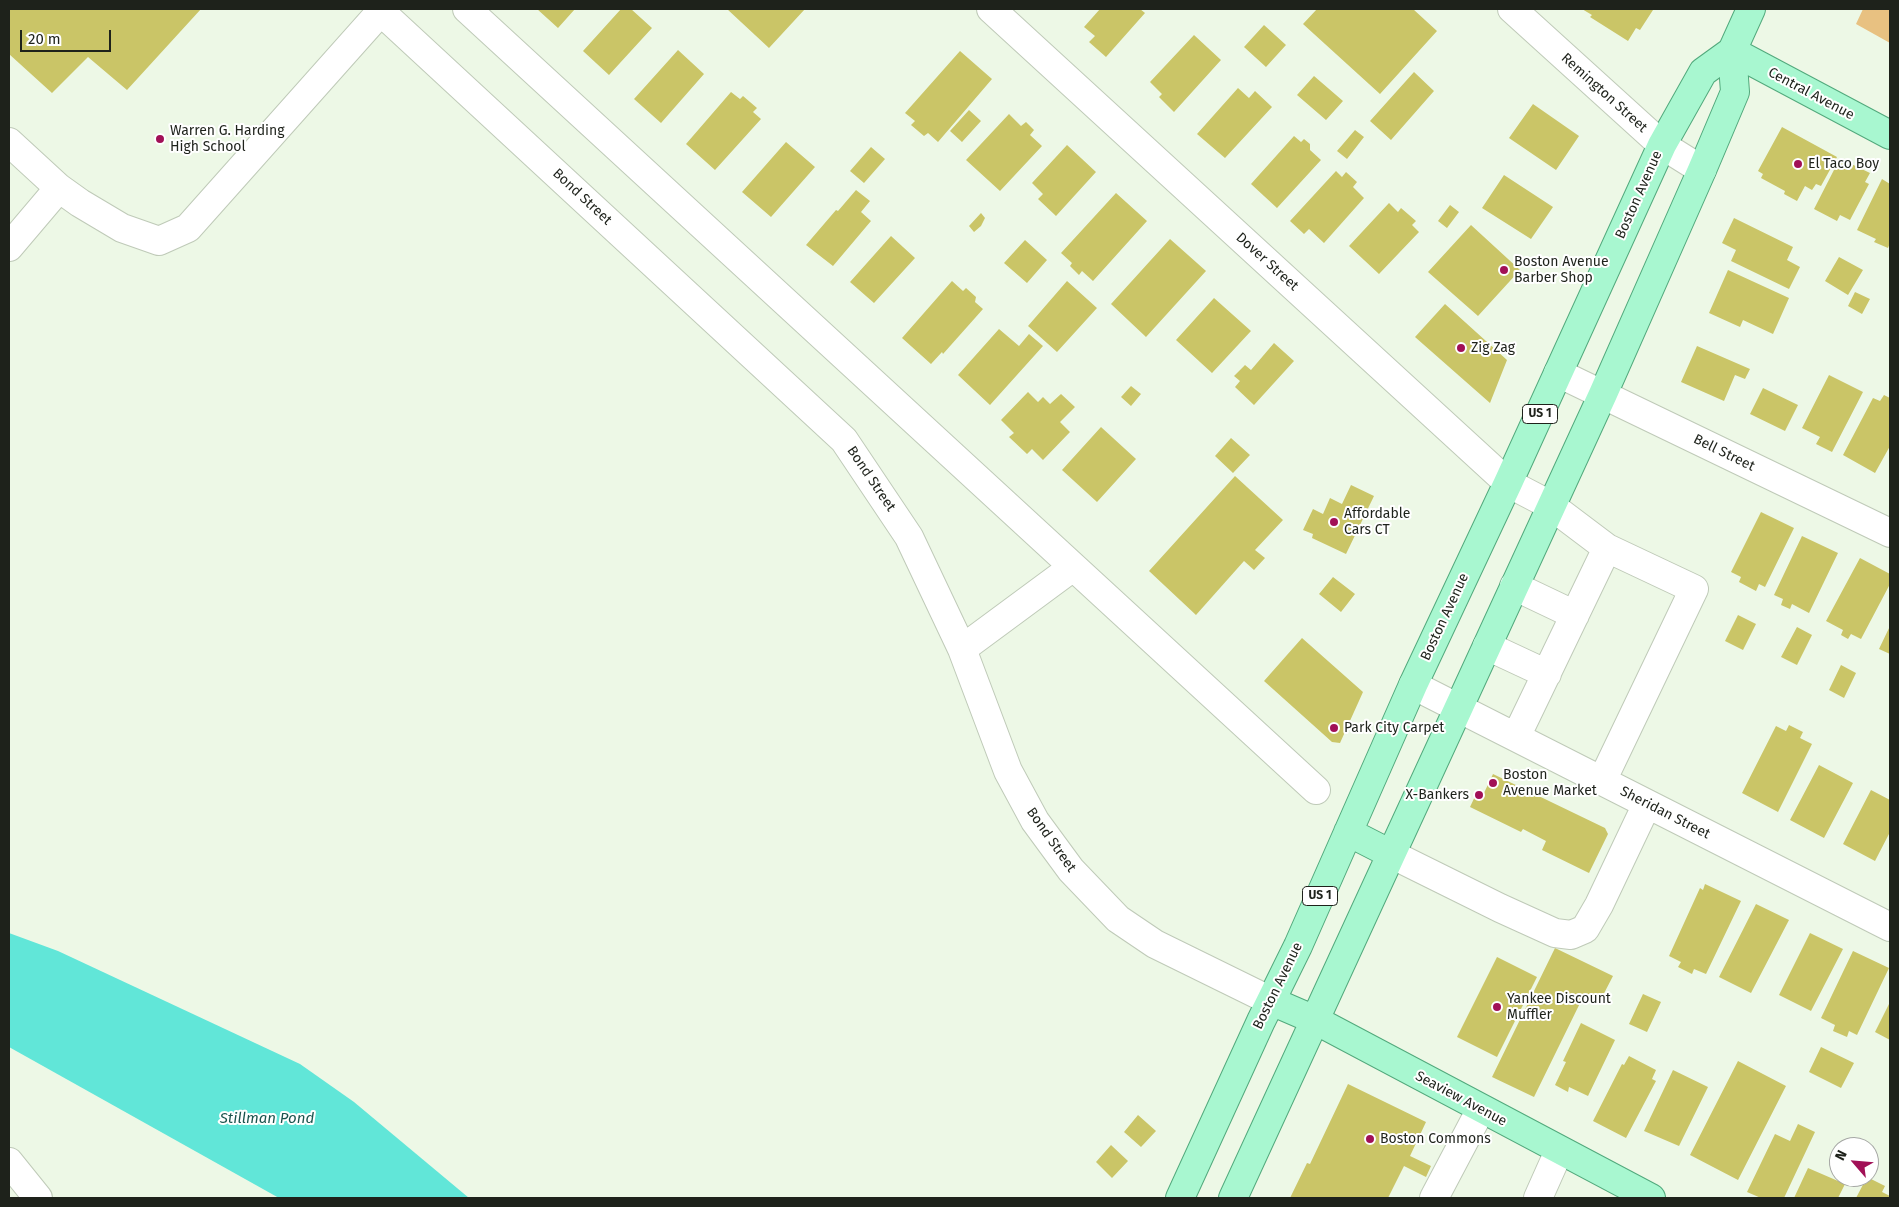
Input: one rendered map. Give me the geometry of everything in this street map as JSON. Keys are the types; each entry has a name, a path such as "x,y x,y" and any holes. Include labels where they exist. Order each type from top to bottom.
{"main road":[{"path":"1233,1198 1603,394 1702,170 1735,92 1732,52 1751,9"},
{"name":"Boston Avenue","path":"1180,1198 1298,946 1413,685 1508,483 1662,145 1703,72 1732,52"},
{"name":"Central Avenue","path":"1732,52 1890,135"},
{"path":"1348,832 1391,854"},
{"name":"Seaview Avenue","path":"1271,1001 1315,1020 1559,1151 1651,1198"}],"street":[{"path":"466,9 1316,790"},
{"name":"Dover Street","path":"991,9 1508,483 1550,506 1608,548 1694,589 1602,781"},
{"name":"Remington Street","path":"1512,9 1662,145 1702,170"},
{"path":"9,142 59,188 122,228 159,241 188,228 380,10"},
{"name":"Bond Street","path":"380,10 844,440 910,537 962,649 1008,771 1035,821 1071,870 1118,919 1154,944 1271,1001"},
{"path":"9,247 59,188"},
{"name":"Bell Street","path":"1558,373 1890,533"},
{"path":"1516,737 1608,548"},
{"path":"962,649 1073,567"},
{"path":"1514,586 1575,615"},
{"path":"1487,646 1546,674"},
{"name":"Sheridan Street","path":"1413,685 1890,927"},
{"path":"1391,854 1500,908 1556,933 1571,935 1585,929 1595,913 1647,804"},
{"path":"1434,1198 1482,1109"},
{"path":"1538,1198 1559,1151"},
{"path":"9,1162 38,1198"}],"shaded area":[{"path":"1863,9 1890,9 1890,43 1856,24"}],"water":[{"name":"Stillman Pond","path":"9,933 58,951 300,1064 354,1102 469,1198 279,1198 9,1047"}],"building":[{"path":"9,9 201,9 127,90 88,57 52,93 9,54"},
{"path":"537,9 575,9 558,28"},
{"path":"621,9 631,9 652,28 609,75 583,51"},
{"path":"727,9 805,9 769,48"},
{"path":"1100,9 1140,9 1145,13 1106,57 1089,42 1095,36 1084,27"},
{"path":"1317,9 1413,9 1437,31 1380,94 1303,24"},
{"path":"1582,9 1653,10 1640,30 1636,28 1628,41 1590,17 1592,15"},
{"path":"1264,25 1286,45 1266,67 1244,47"},
{"path":"1194,35 1221,60 1174,112 1159,97 1162,94 1150,82"},
{"path":"678,50 704,74 661,123 634,99"},
{"path":"960,51 992,79 938,142 928,133 924,136 911,125 915,121 905,113"},
{"path":"1414,72 1434,91 1391,140 1370,121"},
{"path":"1314,76 1343,101 1326,120 1297,95"},
{"path":"1238,88 1249,98 1255,91 1272,107 1225,158 1197,134"},
{"path":"731,92 740,99 743,96 757,108 753,112 761,119 715,170 686,144"},
{"path":"1533,104 1579,136 1556,170 1509,138"},
{"path":"969,110 981,121 962,142 950,131"},
{"path":"1009,114 1021,126 1026,122 1034,130 1030,135 1042,146 1000,191 966,160"},
{"name":"El Taco Boy","path":"1782,127 1837,157 1821,186 1816,184 1812,190 1805,186 1797,201 1784,194 1785,191 1761,178 1763,174 1758,171"},
{"path":"1355,130 1364,137 1347,159 1337,151"},
{"path":"1294,136 1301,142 1304,139 1310,144 1310,150 1321,160 1277,208 1251,184"},
{"path":"786,142 815,167 771,217 742,192"},
{"path":"1067,145 1096,172 1056,216 1038,199 1043,194 1032,183"},
{"path":"871,147 885,159 864,183 850,171"},
{"path":"1843,160 1870,173 1865,182 1869,184 1850,220 1840,215 1837,221 1814,209 1836,166 1839,168"},
{"path":"1336,171 1342,177 1346,172 1357,182 1353,187 1364,198 1324,243 1309,229 1304,234 1290,221"},
{"path":"1504,175 1553,207 1531,239 1482,208"},
{"path":"1882,179 1890,184 1890,243 1888,248 1874,242 1876,239 1857,230"},
{"path":"856,190 870,201 861,212 871,221 833,266 806,245"},
{"path":"1116,193 1147,221 1093,281 1082,271 1079,275 1070,266 1072,263 1061,253"},
{"path":"1389,203 1398,212 1401,208 1416,221 1412,225 1419,232 1379,274 1349,246"},
{"path":"1450,205 1459,212 1447,228 1438,221"},
{"path":"981,213 985,218 981,226 974,232 969,226"},
{"path":"1734,218 1793,247 1787,260 1800,267 1789,289 1731,261 1736,250 1722,243"},
{"path":"1471,225 1520,270 1478,316 1428,272"},
{"path":"891,236 915,258 874,303 850,282"},
{"path":"1170,239 1206,271 1146,337 1111,304"},
{"path":"1025,240 1047,260 1027,283 1004,263"},
{"path":"1839,257 1863,270 1848,295 1825,281"},
{"path":"1728,270 1789,298 1773,334 1743,320 1740,327 1709,313"},
{"path":"952,281 963,291 966,288 976,297 975,302 983,309 943,354 942,352 931,364 902,338"},
{"path":"1067,281 1097,308 1057,352 1028,326"},
{"path":"1855,292 1870,299 1862,314 1848,306"},
{"path":"1214,298 1251,331 1212,373 1176,340"},
{"name":"Zig Zag","path":"1445,304 1507,360 1490,403 1415,337"},
{"path":"999,329 1019,346 1029,334 1043,346 990,405 958,375"},
{"path":"1274,343 1294,361 1254,405 1235,387 1240,381 1234,376 1245,365 1251,370"},
{"path":"1697,346 1750,369 1745,379 1735,375 1724,401 1681,382"},
{"path":"1829,375 1863,392 1832,452 1816,444 1820,437 1802,428"},
{"path":"1131,386 1141,394 1131,406 1121,397"},
{"path":"1763,388 1798,405 1785,431 1750,414"},
{"path":"1028,392 1038,402 1043,397 1050,404 1061,394 1075,407 1060,422 1070,432 1043,460 1032,449 1027,454 1009,437 1014,433 1001,420"},
{"path":"1884,395 1890,398 1890,446 1875,473 1843,455 1873,398 1880,401"},
{"path":"1101,427 1136,459 1097,502 1062,470"},
{"path":"1231,438 1250,455 1233,473 1215,456"},
{"path":"1235,476 1283,520 1255,550 1265,558 1254,570 1244,561 1196,615 1149,571"},
{"name":"Affordable Cars CT","path":"1351,485 1374,496 1346,554 1312,538 1313,534 1303,530 1313,509 1323,514 1330,498 1342,504"},
{"path":"1761,512 1794,528 1765,587 1759,584 1756,591 1739,582 1741,577 1731,572"},
{"path":"1802,536 1838,553 1809,613 1792,604 1790,609 1781,605 1783,599 1774,595"},
{"path":"1860,558 1890,574 1890,584 1861,639 1851,634 1848,639 1841,635 1843,630 1826,621"},
{"path":"1333,577 1355,594 1341,612 1319,594"},
{"path":"1738,615 1756,624 1743,650 1725,641"},
{"path":"1890,626 1890,654 1879,649"},
{"path":"1797,627 1812,635 1797,665 1781,657"},
{"path":"1302,638 1363,692 1340,743 1332,742 1264,681"},
{"path":"1841,665 1856,673 1844,698 1829,690"},
{"path":"1789,725 1803,732 1800,738 1812,744 1778,812 1742,793 1776,726 1786,731"},
{"path":"1819,765 1853,783 1824,838 1790,820"},
{"path":"1493,774 1605,828 1608,834 1589,873 1542,850 1546,841 1523,829 1521,832 1470,807 1478,790 1484,793"},
{"path":"1871,790 1890,800 1890,832 1875,861 1843,844"},
{"path":"1705,884 1741,901 1706,974 1694,969 1692,974 1678,967 1681,962 1669,956 1700,888 1703,890"},
{"path":"1756,904 1789,920 1751,993 1719,977"},
{"path":"1810,933 1843,949 1811,1011 1779,995"},
{"path":"1555,948 1613,976 1599,1003 1584,995 1534,1097 1492,1077"},
{"path":"1853,951 1889,968 1857,1035 1849,1031 1847,1037 1833,1031 1835,1025 1821,1018"},
{"name":"Yankee Discount Muffler","path":"1497,957 1537,977 1497,1057 1457,1037"},
{"path":"1643,994 1661,1002 1647,1032 1629,1024"},
{"path":"1890,1002 1890,1040 1875,1032"},
{"path":"1581,1023 1615,1040 1588,1096 1569,1087 1568,1092 1555,1085 1566,1062 1563,1061"},
{"path":"1821,1047 1854,1063 1841,1088 1809,1072"},
{"path":"1629,1056 1656,1070 1652,1079 1656,1081 1626,1138 1593,1121 1622,1064 1624,1065"},
{"path":"1738,1061 1786,1086 1738,1180 1690,1155"},
{"path":"1673,1070 1708,1087 1679,1146 1644,1131"},
{"name":"Boston Commons","path":"1348,1084 1426,1122 1410,1156 1431,1166 1426,1177 1404,1166 1388,1198 1290,1198 1307,1163 1310,1164"},
{"path":"1138,1115 1156,1131 1141,1147 1124,1132"},
{"path":"1798,1124 1815,1132 1784,1198 1761,1198 1747,1192 1775,1134 1790,1141"},
{"path":"1111,1145 1128,1161 1112,1178 1096,1162"},
{"path":"1808,1168 1829,1177 1829,1187 1844,1187 1838,1198 1794,1198"},
{"path":"1879,1183 1885,1186 1882,1192 1890,1196 1890,1198 1856,1198 1862,1187 1879,1187"}],"place":[{"name":"Warren G. Harding High School","path":"160,139"},
{"name":"El Taco Boy","path":"1798,164"},
{"name":"Boston Avenue Barber Shop","path":"1504,270"},
{"name":"Zig Zag","path":"1461,348"},
{"name":"Affordable Cars CT","path":"1334,522"},
{"name":"Park City Carpet","path":"1334,728"},
{"name":"Boston Avenue Market","path":"1493,783"},
{"name":"X-Bankers","path":"1479,795"},
{"name":"Yankee Discount Muffler","path":"1497,1007"},
{"name":"Boston Commons","path":"1370,1139"}]}
